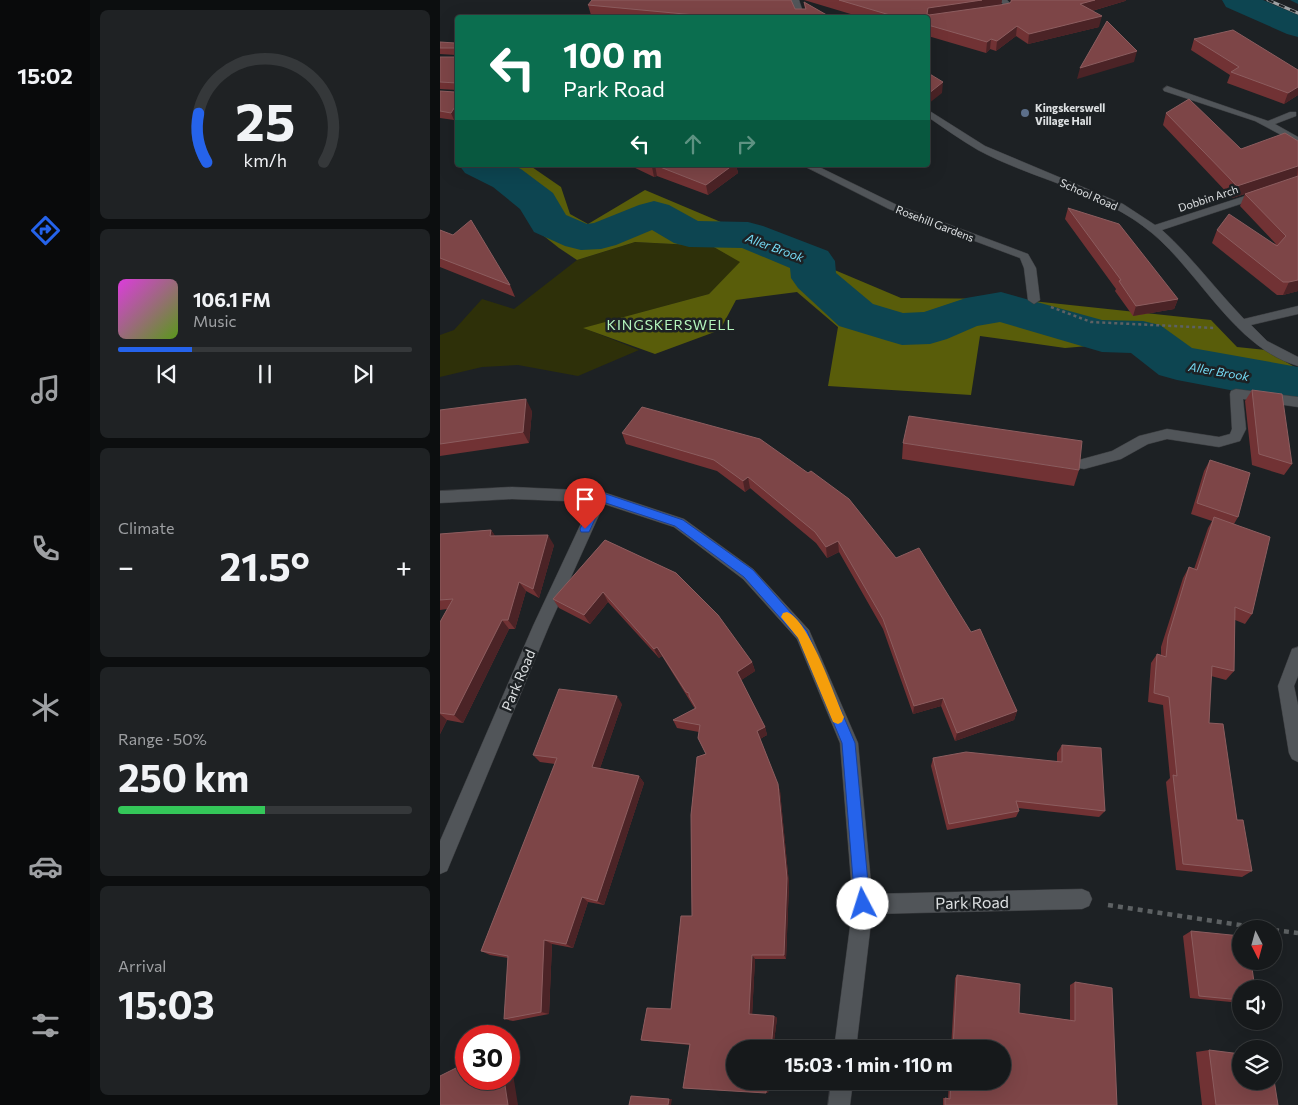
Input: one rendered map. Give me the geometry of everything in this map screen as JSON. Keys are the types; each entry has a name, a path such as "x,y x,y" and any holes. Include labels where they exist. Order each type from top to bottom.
{"street":[{"path":"795,0 799,15"},
{"path":"979,15 1005,9 1008,5 1003,0"},
{"path":"1167,90 1258,119 1298,141"},
{"name":"School Road","path":"930,114 982,148 1119,206 1154,229 1177,249 1223,304 1263,344 1298,362"},
{"path":"1267,124 1293,114"},
{"name":"Rosehill Gardens","path":"811,167 893,207 1024,256 1030,268 1034,300"},
{"name":"Dobbin Arch","path":"1154,229 1298,182"},
{"path":"1242,323 1298,310"},
{"path":"1084,464 1116,455 1144,440 1167,434 1219,442 1235,438 1239,429 1236,394 1298,402"},
{"path":"440,497 512,493 600,497 679,523 748,574 803,634 849,743 863,904 846,1040"},
{"name":"Park Road","path":"440,864 541,626 600,497"},
{"path":"1298,654 1286,686 1298,753"},
{"name":"Park Road","path":"863,904 1082,899"},
{"path":"839,1105 841,1090"}],"path":[{"path":"1034,300 1091,322 1207,329 1242,323"},
{"path":"1082,899 1102,905 1112,904 1232,923"},
{"path":"1282,931 1298,933"}],"green space":[{"path":"635,242 712,246 741,262 709,294 584,328 639,350 578,376 518,365 482,367 440,377 440,335 454,330 482,299 514,309 577,260"}],"shaded area":[{"path":"468,167 532,167 561,187 570,214 588,224 645,190 901,298 1013,299 1211,320 1237,347 1266,350 1298,369 1298,394 1162,374 1136,342 1065,348 980,336 971,395 828,386 838,327 797,292 736,300 720,330 655,354 583,328 709,294 740,262 712,246 635,242 577,260 540,233 518,193"}],"building":[{"path":"592,0 791,0 795,9 806,9 804,2 827,15 695,15 588,5"},
{"path":"839,0 982,0 928,8 927,14 929,15 890,15"},
{"path":"1012,0 1095,0 1080,4 1102,16 1029,34 1017,26 997,41 991,39 987,42 930,26 929,15 1000,5 1010,3"},
{"path":"1107,21 1137,51 1080,68"},
{"path":"1233,30 1298,70 1298,87 1288,93 1231,72 1239,67 1194,39"},
{"path":"440,42 455,43 455,48 440,48"},
{"path":"440,57 455,57 455,83 440,82"},
{"path":"930,74 943,82 930,92"},
{"path":"440,91 455,92 455,107 451,113 440,111"},
{"path":"1189,99 1241,149 1285,133 1298,141 1298,166 1237,186 1166,113"},
{"path":"660,167 730,167 706,185"},
{"path":"1298,176 1298,280 1283,282 1217,230 1229,214 1277,246 1286,236 1245,194"},
{"path":"1068,208 1119,224 1178,299 1136,306 1119,281 1121,280"},
{"path":"471,220 510,285 440,258 440,230 453,235"},
{"path":"1252,390 1282,394 1292,464 1259,454"},
{"path":"526,399 523,432 440,444 440,410"},
{"path":"642,407 760,439 808,473 811,471 849,499 896,558 919,548 971,632 980,629 1017,711 957,733 943,698 914,706 883,619 838,541 826,547 815,532 748,477 743,481 714,460 622,433"},
{"path":"909,416 1082,441 1079,470 903,443"},
{"path":"1210,460 1250,473 1238,517 1197,503"},
{"path":"1214,517 1270,537 1252,614 1235,607 1234,671 1212,666 1209,723 1223,724 1237,820 1243,820 1252,871 1183,864 1173,775 1177,776 1169,697 1154,693 1157,654 1166,657 1168,637 1189,567 1197,570"},
{"path":"491,530 490,536 548,535 533,589 519,582 508,620 502,620 454,715 440,713 440,622 453,599 440,600 440,534"},
{"path":"605,540 676,573 718,615 752,662 737,672 765,727 757,731 778,784 787,878 784,955 752,955 749,1014 774,1016 772,1040 726,1040 726,1090 766,1090 766,1093 683,1088 690,1044 641,1040 647,1008 671,1009 681,916 692,916 691,815 697,757 706,754 698,738 700,725 673,720 696,708 689,693 686,692 657,647 654,649 603,592 584,615 553,599"},
{"path":"559,689 617,696 592,767 639,776 597,901 582,897 566,944 544,940 541,1012 504,1019 508,956 481,951 557,758 533,755"},
{"path":"1062,745 1101,748 1105,811 1016,801 1019,811 949,824 933,758 966,752 1062,762"},
{"path":"1191,931 1232,935 1232,970 1252,970 1254,980 1232,980 1232,999 1199,996"},
{"path":"957,975 1020,984 1019,1013 1075,1021 1075,982 1112,988 1117,1105 945,1105 945,1098 950,1099 950,1090 1011,1090 1011,1040 953,1040"},
{"path":"1209,1050 1232,1053 1232,1090 1276,1090 1278,1105 1216,1105"},
{"path":"455,1068 455,1090 506,1090 508,1105 440,1105 440,1076"},
{"path":"631,1096 669,1099 668,1105 629,1105"}],"waterway":[{"path":"1237,0 1298,27"},
{"path":"1293,0 1298,2"},
{"name":"Aller Brook","path":"483,167 507,178 538,202 549,223 581,237 601,236 654,214 689,234 748,235 812,261 814,278 856,315 902,329 930,328 966,313 1001,307 1102,336 1143,337 1177,363 1298,385"}],"railway":[{"path":"1268,0 1298,13"}],"slow traffic":[{"path":"787,617 803,634 838,717"}],"place":[{"name":"Kingskerswell Village Hall","path":"1025,113"}],"district":[{"name":"KINGSKERSWELL","path":"671,324"}],"route":[{"path":"585,529 600,497 679,523 748,574 803,634 849,743 863,904"}]}
